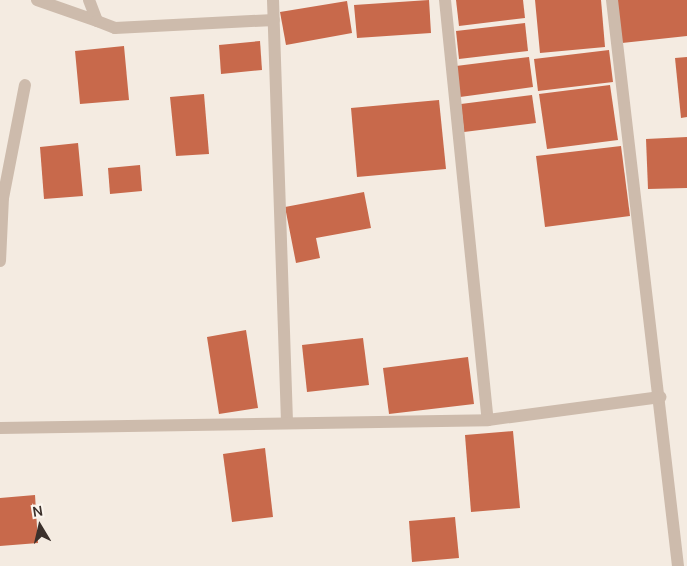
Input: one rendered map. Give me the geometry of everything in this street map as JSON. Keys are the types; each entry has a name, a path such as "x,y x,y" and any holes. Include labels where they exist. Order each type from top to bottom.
{"street":[{"path":"37,0 115,28 274,20"},
{"path":"89,0 97,21"},
{"path":"273,0 287,423"},
{"path":"445,0 488,420"},
{"path":"612,0 660,397 678,566"},
{"path":"0,261 3,198 24,85"},
{"path":"0,428 488,420 660,397"}],"building":[{"path":"429,0 431,33 357,38 354,5"},
{"path":"456,0 523,0 525,18 459,26"},
{"path":"535,0 601,0 605,47 540,53"},
{"path":"617,0 687,0 687,36 622,43"},
{"path":"347,1 352,33 286,45 280,12"},
{"path":"525,23 528,51 459,59 456,31"},
{"path":"260,41 262,70 221,74 219,45"},
{"path":"124,46 129,100 80,104 75,51"},
{"path":"609,50 613,82 538,91 534,59"},
{"path":"529,57 533,87 460,97 456,66"},
{"path":"687,57 687,117 681,118 675,58"},
{"path":"610,85 618,140 547,149 539,94"},
{"path":"204,94 209,154 176,156 170,97"},
{"path":"532,95 536,123 464,132 461,104"},
{"path":"439,100 446,169 357,177 351,108"},
{"path":"687,137 687,188 648,189 646,139"},
{"path":"78,143 83,196 44,199 40,147"},
{"path":"621,146 630,216 545,227 536,156"},
{"path":"140,165 142,191 110,194 108,168"},
{"path":"364,192 371,228 316,238 320,258 296,263 285,207"},
{"path":"246,330 258,408 219,414 207,337"},
{"path":"363,338 369,385 307,392 302,345"},
{"path":"468,357 474,404 389,414 383,368"},
{"path":"513,431 520,508 471,512 465,435"},
{"path":"265,448 273,517 232,522 223,454"},
{"path":"35,495 38,543 0,546 0,498"},
{"path":"455,517 459,558 412,562 409,521"}]}
